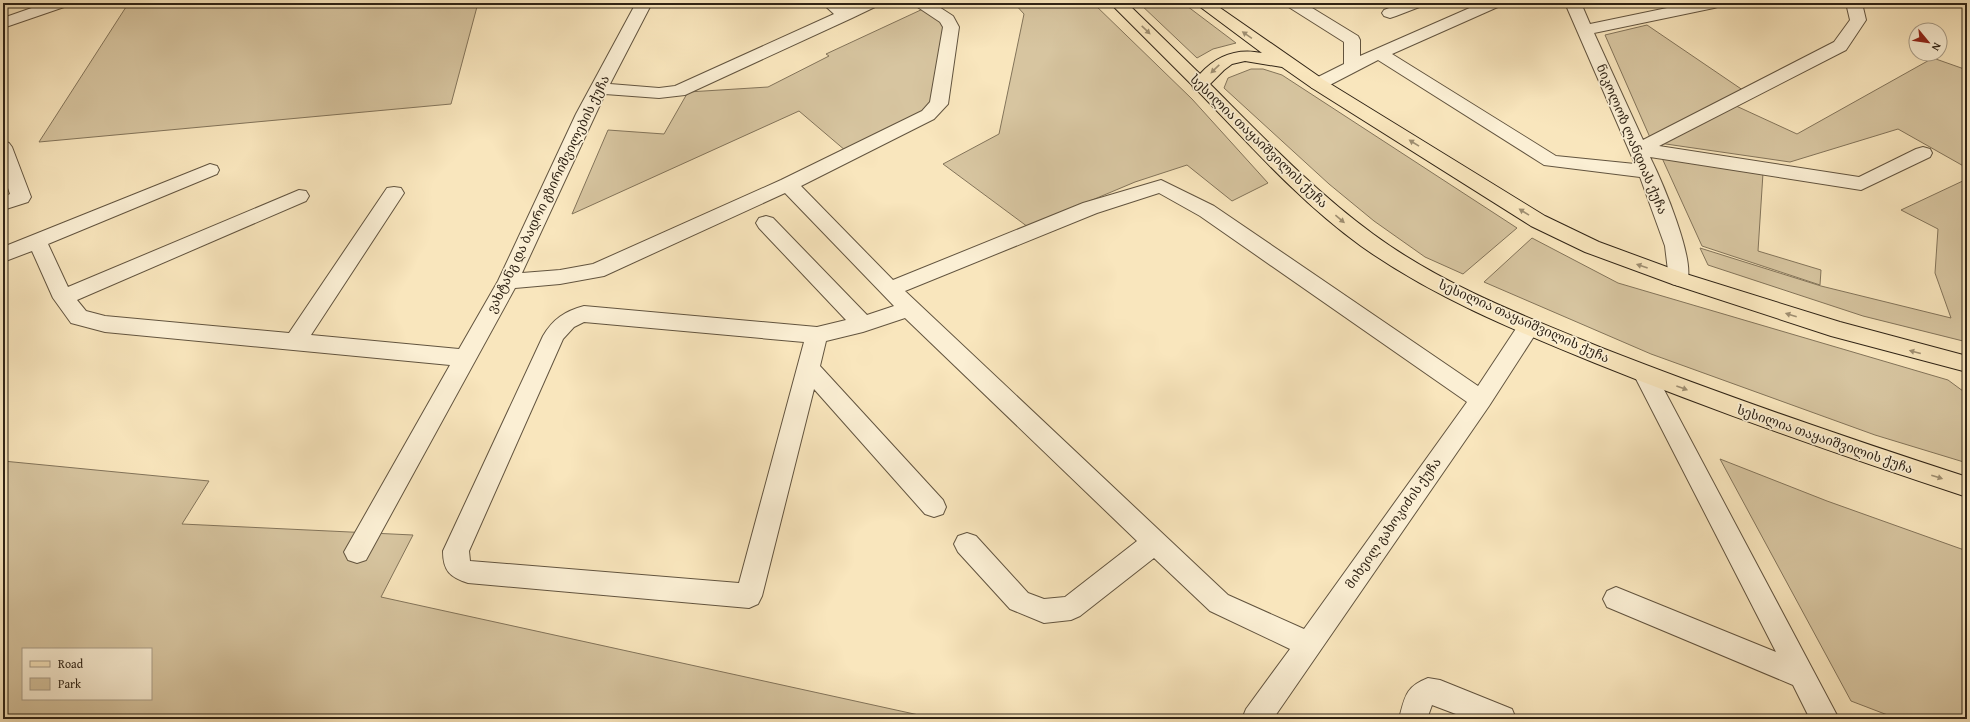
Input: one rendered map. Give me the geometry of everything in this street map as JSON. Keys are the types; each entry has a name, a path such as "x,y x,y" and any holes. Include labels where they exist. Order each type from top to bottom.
{"main road":[{"name":"სესილია თაყაიშვილის ქუჩა","path":"1118,3 1167,50 1200,86 1340,220 1379,248 1423,275 1457,294 1529,327 1645,375 1855,450 1967,487"},
{"path":"1203,3 1318,84 1538,221 1592,246 1679,279 1839,330 1962,366"},
{"path":"1200,86 1216,66 1236,57 1262,57 1291,65"}],"street":[{"path":"3,22 61,3"},
{"name":"ვახტანგ და ბადრი გზირიშვილების ქუჩა","path":"357,552 508,282 585,114 644,3"},
{"path":"830,3 846,15"},
{"path":"599,88 659,93 679,91 871,3"},
{"path":"508,282 560,277 597,271 788,184 928,115 939,104 951,27 947,19 922,3"},
{"path":"1293,3 1352,40 1352,68"},
{"path":"1390,13 1416,3"},
{"path":"1318,84 1379,53 1494,3"},
{"name":"ნიკოლოზ ლანდიას ქუჩა","path":"1573,3 1648,172 1676,246 1679,279"},
{"path":"1585,30 1714,3"},
{"path":"1638,149 1840,46 1858,20 1854,3"},
{"path":"1379,53 1551,161 1648,172"},
{"path":"3,147 21,197 3,204"},
{"path":"1638,149 1861,184 1923,153"},
{"path":"3,255 210,170"},
{"path":"788,184 909,309 1219,604 1308,644"},
{"path":"890,289 1090,208 1161,186 1207,211 1481,400"},
{"path":"295,342 394,193"},
{"path":"63,298 299,196"},
{"path":"766,223 863,324"},
{"path":"37,241 63,298 80,317 105,324 465,358"},
{"path":"817,335 749,596 468,572 461,569 456,562 456,551 554,336 562,325 572,316 584,314 817,335 863,324 909,309"},
{"name":"მიხეილ გახოკიძის ქუჩა","path":"1256,719 1481,400 1529,327"},
{"path":"808,366 934,507"},
{"path":"1645,375 1825,719"},
{"path":"967,544 1019,602 1044,611 1071,608 1155,542"},
{"path":"1616,599 1802,676"},
{"path":"1413,719 1419,698 1428,691 1440,693 1502,719"}],"green space":[{"path":"178,3 478,3 451,104 39,142 126,7"},
{"path":"1014,3 1093,3 1192,99 1268,183 1232,201 1187,165 1135,182 1028,227 943,164 999,134 1024,14"},
{"path":"1139,3 1183,3 1236,43 1213,49 1197,58"},
{"path":"925,8 945,24 930,107 846,151 799,111 572,214 608,130 664,134 688,92 768,87 829,56 826,54"},
{"path":"1647,25 1753,97 1734,105 1797,134 1926,62 1944,62 1967,70 1967,168 1898,129 1790,162 1652,142 1605,35"},
{"path":"1251,69 1263,69 1282,75 1517,228 1463,274 1425,257 1374,221 1329,184 1224,88 1228,78"},
{"path":"1662,158 1763,173 1758,251 1821,270 1820,285 1702,246"},
{"path":"1967,179 1967,342 1863,316 1708,265 1700,248 1821,286 1951,318 1935,273 1938,229 1901,210"},
{"path":"1532,238 1618,283 1948,380 1967,394 1967,463 1875,435 1651,354 1484,282"},
{"path":"1720,459 1827,501 1967,551 1967,719 1898,719 1851,701"},
{"path":"3,461 209,481 182,524 413,535 381,597 937,719 3,719"}]}
